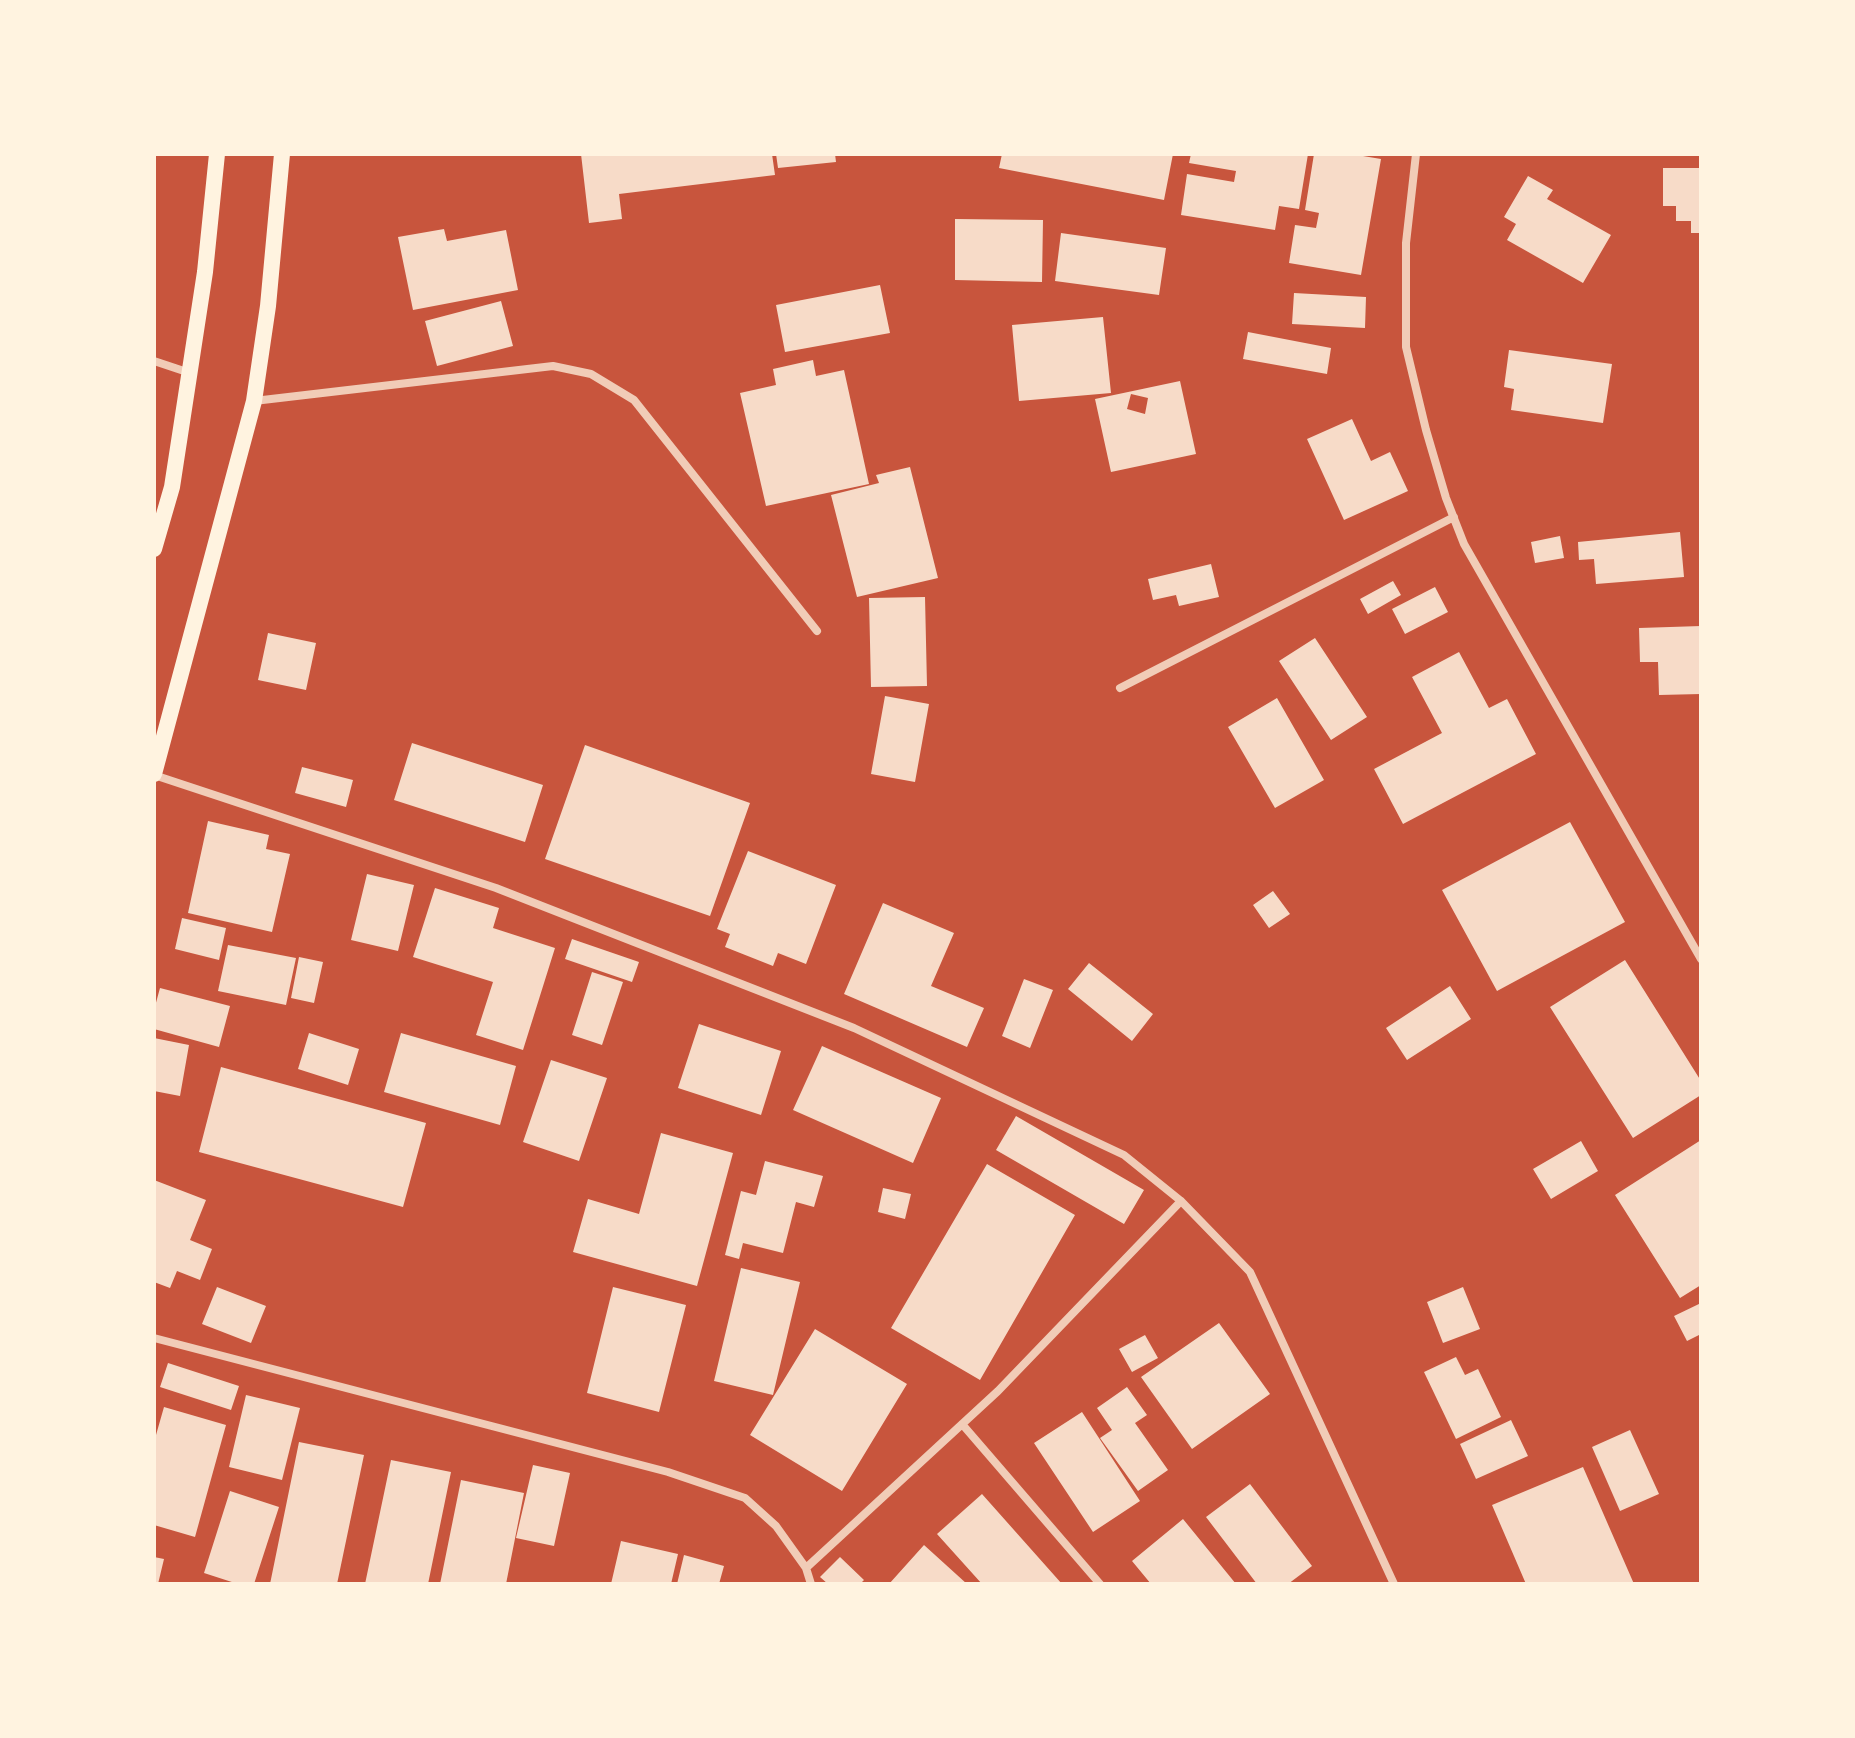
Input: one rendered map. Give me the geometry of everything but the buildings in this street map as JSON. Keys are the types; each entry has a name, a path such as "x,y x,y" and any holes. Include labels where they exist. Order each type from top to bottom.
{"main road":[{"path":"154,549 172,487 205,272 217,154"},
{"path":"154,775 254,401 268,306 282,154"}],"street":[{"path":"1416,154 1406,243 1406,347 1426,430 1454,517 1464,544 1701,959"},
{"path":"154,361 190,373"},
{"path":"254,401 553,366 591,374 634,400 817,631"},
{"path":"1120,688 1454,517"},
{"path":"154,775 496,888 854,1028 1124,1155 1181,1201 1250,1272 1394,1584"},
{"path":"806,1568 998,1391 1181,1201"},
{"path":"154,1338 668,1472 745,1498 776,1526 806,1568 811,1584"},
{"path":"962,1424 1100,1584"}]}
